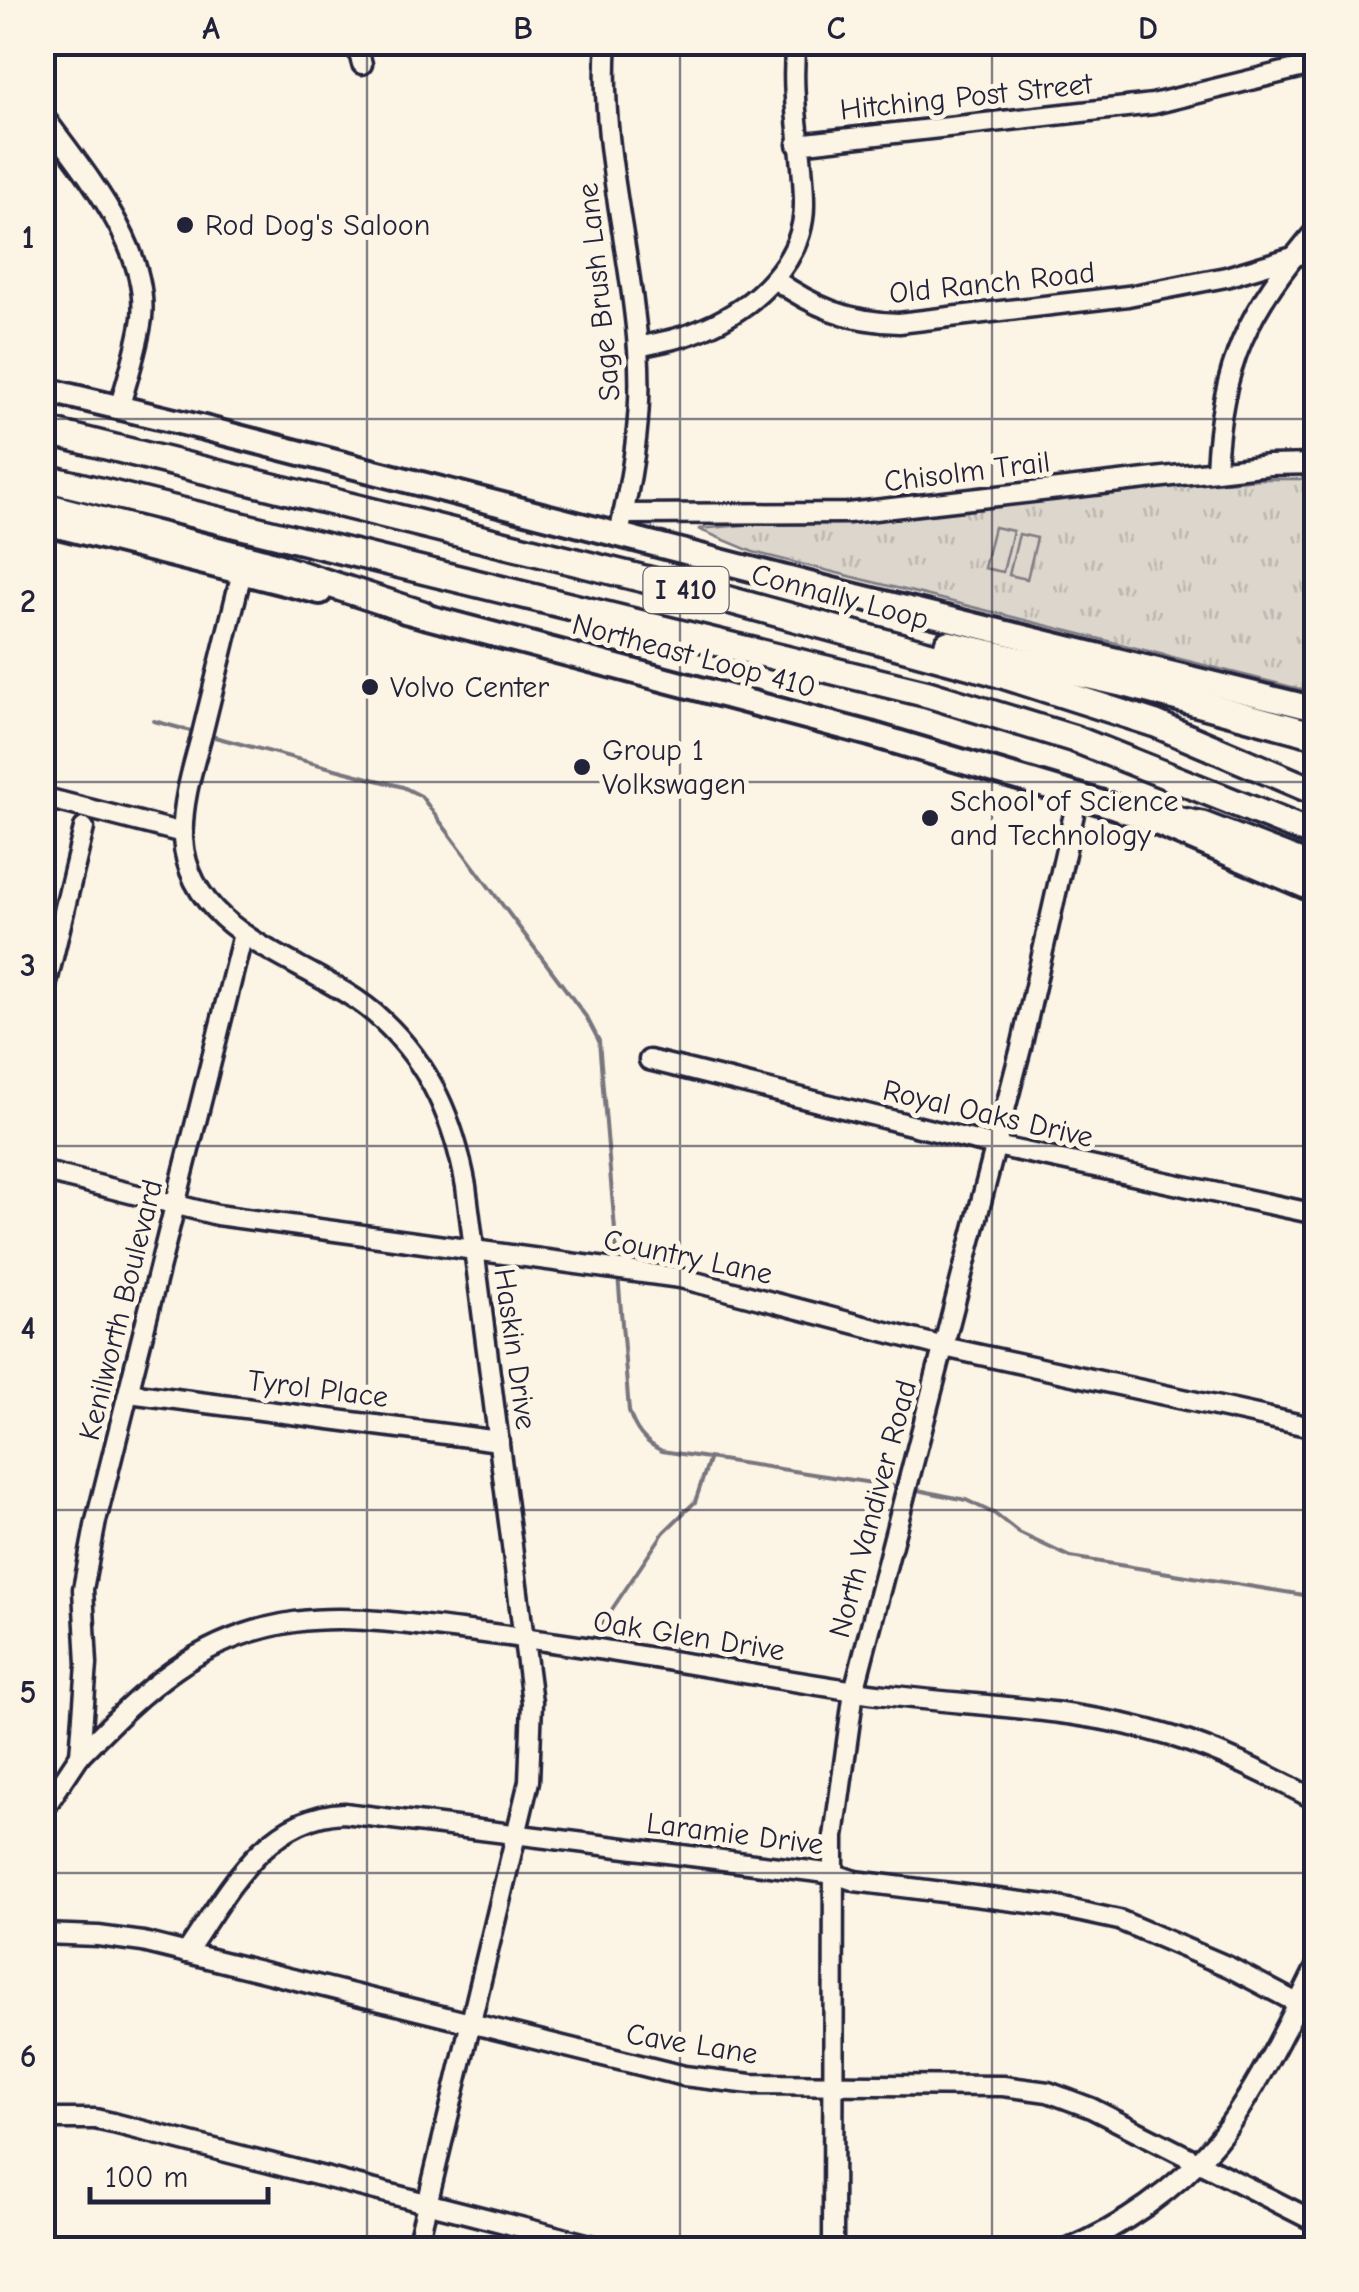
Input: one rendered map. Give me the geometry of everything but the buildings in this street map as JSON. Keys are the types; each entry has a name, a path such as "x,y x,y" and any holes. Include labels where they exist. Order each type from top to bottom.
{"highway":[{"name":"Connally Loop","path":"42,430 729,600 1094,702 1316,792"},
{"name":"I 410","path":"42,477 928,694 1075,739 1316,835"},
{"path":"42,506 262,562 422,614"},
{"path":"729,600 1012,657 1316,735"},
{"path":"1126,810 1202,825 1316,869"}],"main road":[{"path":"42,389 621,524 844,593 1316,709"},
{"name":"Northeast Loop 410","path":"42,522 357,602 422,614 870,734 1126,810 1316,891"},
{"path":"1210,681 1316,718"}],"street":[{"path":"356,42 362,64"},
{"name":"Sage Brush Lane","path":"608,42 606,113 638,347 640,415 621,524"},
{"path":"638,347 688,335 723,320 774,279 791,255 802,223 804,201 794,94 796,42"},
{"name":"Hitching Post Street","path":"797,144 1152,104 1316,64"},
{"path":"43,110 120,227 138,266 141,322 119,408"},
{"path":"1216,470 1226,383 1236,350 1266,292 1316,230"},
{"name":"Old Ranch Road","path":"774,279 825,311 861,320 899,323 1128,296 1226,277 1316,250"},
{"name":"Chisolm Trail","path":"621,524 848,513 1216,470 1316,464"},
{"name":"Haskin Drive","path":"242,572 184,811 187,862 199,892 218,914 243,934 351,994 381,1018 434,1085 456,1138 466,1186 499,1441 533,1734 528,1780 416,2250"},
{"name":"North Vandiver Road","path":"832,2250 834,1874 838,1792 854,1691 996,1146 1078,796"},
{"path":"42,798 183,833"},
{"path":"42,1003 48,959 84,828"},
{"name":"Kenilworth Boulevard","path":"42,1812 80,1755 87,1664 83,1589 96,1521 243,934"},
{"name":"Royal Oaks Drive","path":"649,1060 996,1146 1316,1214"},
{"name":"Country Lane","path":"42,1170 217,1215 680,1278 944,1347 1316,1428"},
{"name":"Tyrol Place","path":"128,1393 499,1441"},
{"name":"Oak Glen Drive","path":"80,1755 141,1692 203,1652 262,1629 309,1620 357,1619 523,1638 854,1691 1114,1721 1172,1736 1230,1758 1316,1800"},
{"name":"Laramie Drive","path":"186,1953 252,1859 278,1836 312,1818 356,1814 1054,1906 1119,1920 1230,1966 1316,2013"},
{"name":"Cave Lane","path":"42,1934 120,1938 684,2076 751,2084 1004,2086 1048,2092 1091,2108 1316,2222"},
{"path":"1066,2250 1146,2206 1216,2142 1316,1967"},
{"path":"42,2119 113,2123 610,2250"}],"green space":[{"path":"1259,479 1316,479 1316,693 753,552 698,529"},
{"path":"994,527 1013,531 1003,572 984,568"},
{"path":"1019,534 1037,538 1027,579 1009,575"}],"waterway":[{"path":"154,721 198,733"},
{"path":"207,735 403,787 421,796 587,1018 599,1041 618,1265"},
{"path":"618,1274 629,1411 637,1430 650,1444 662,1451 898,1487"},
{"path":"598,1630 664,1532 695,1502 709,1460"},
{"path":"913,1489 966,1500 995,1514 1019,1533 1070,1557 1316,1597"}],"place":[{"name":"Rod Dog's Saloon","path":"185,225"},
{"name":"Volvo Center","path":"370,687"},
{"name":"Group 1 Volkswagen","path":"582,767"},
{"name":"School of Science and Technology","path":"930,818"}]}
